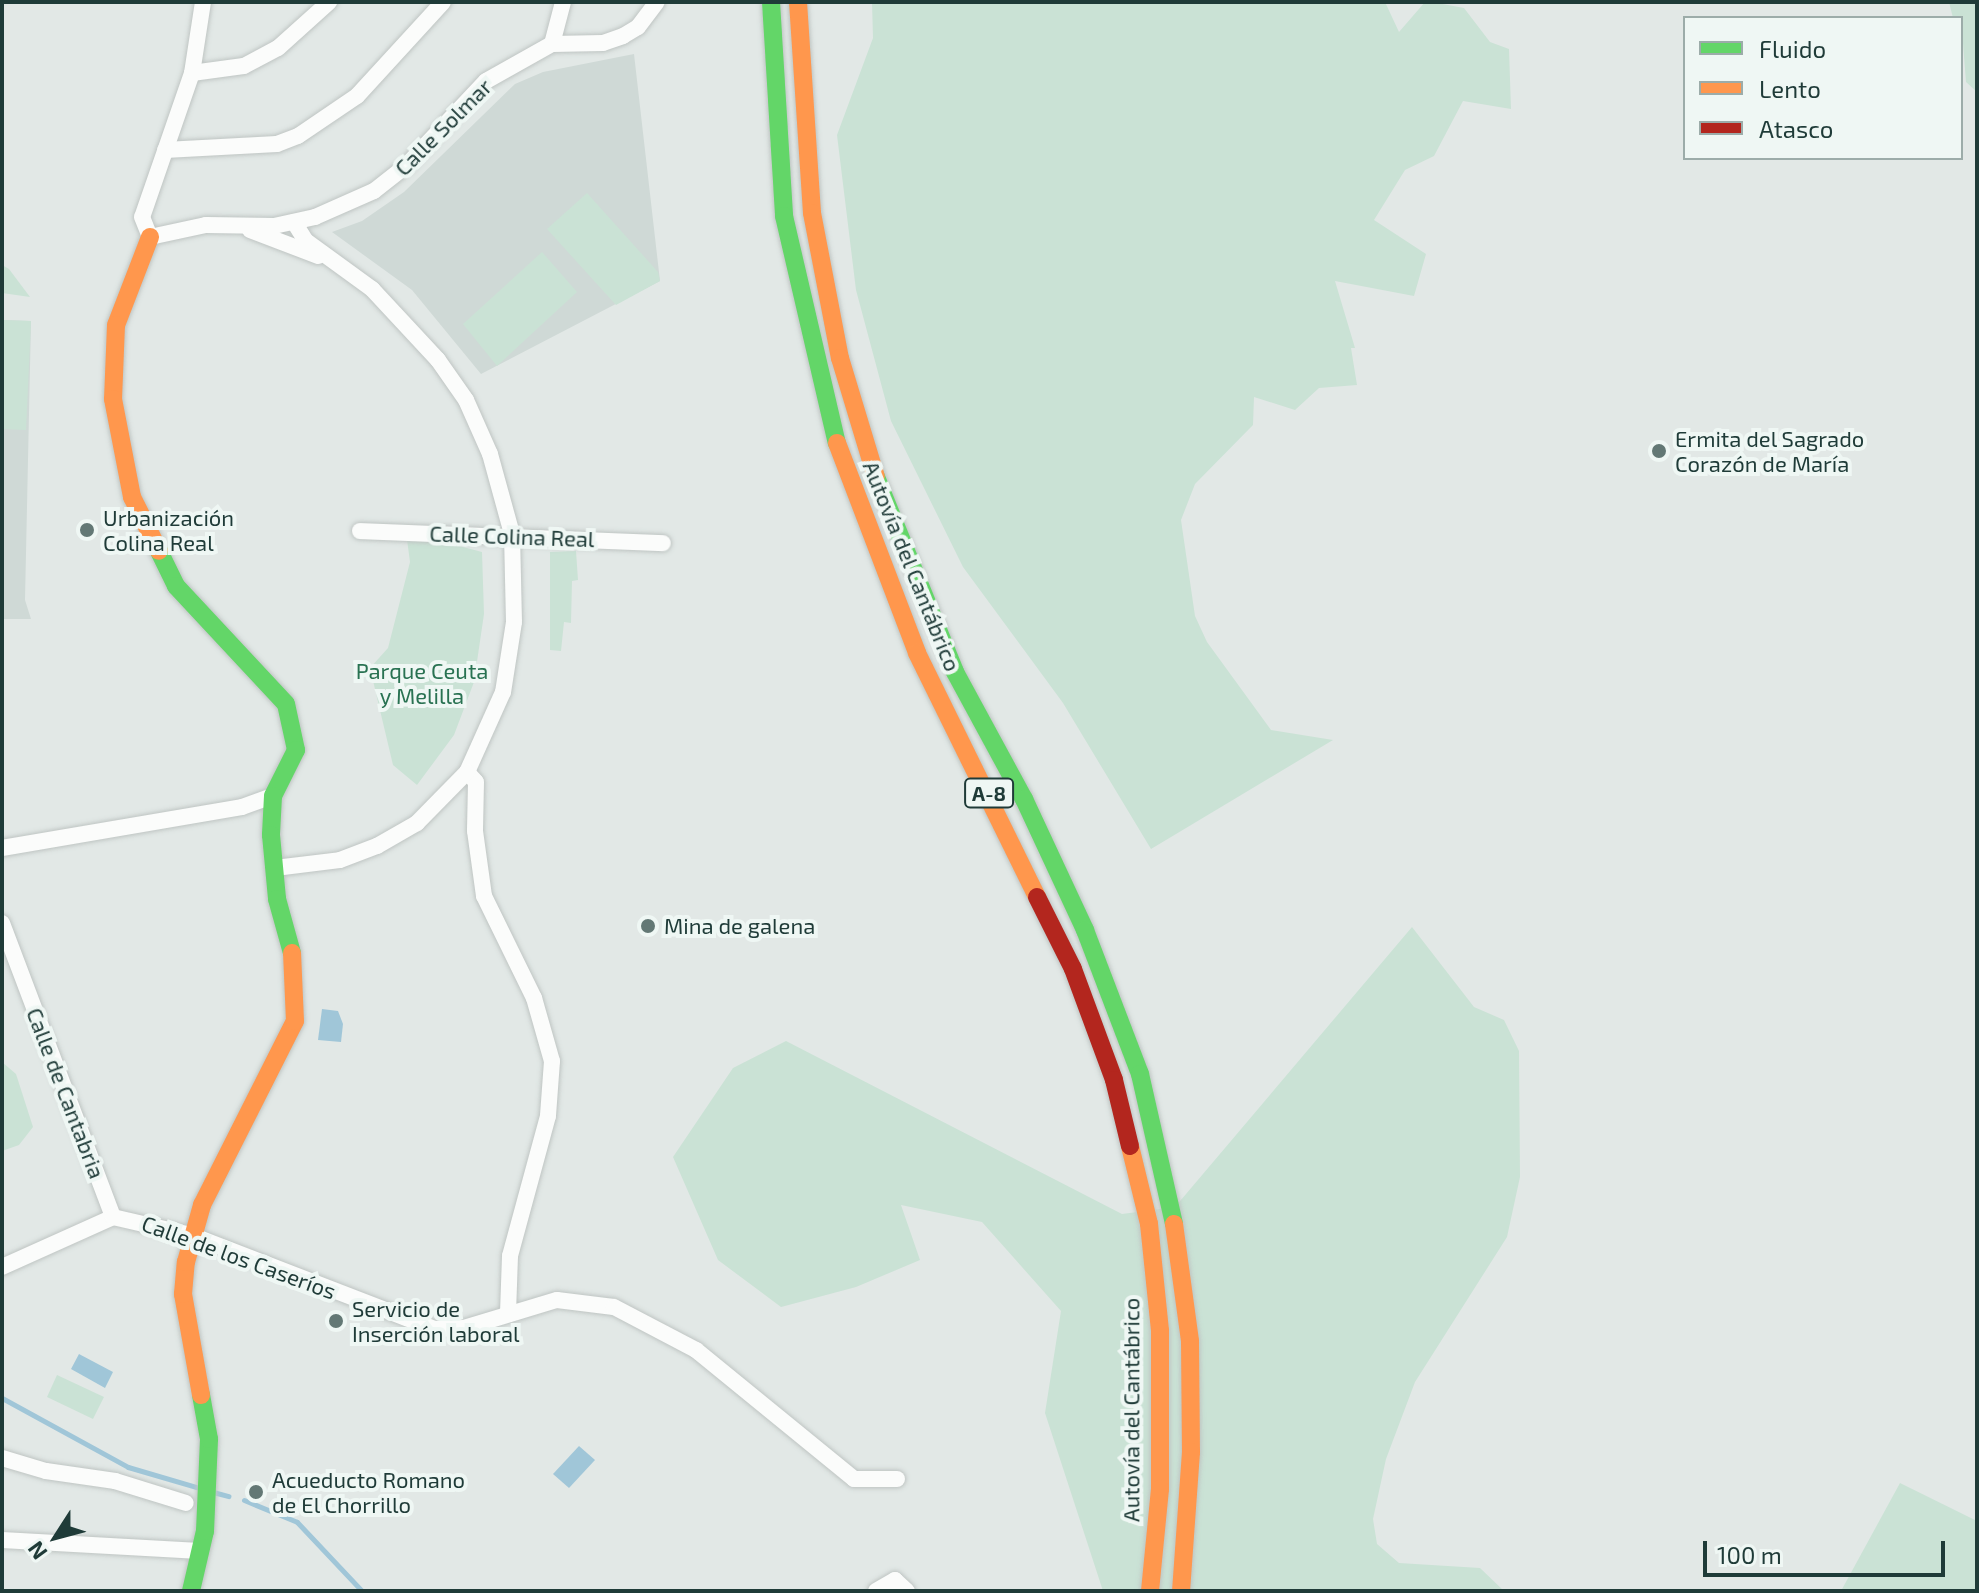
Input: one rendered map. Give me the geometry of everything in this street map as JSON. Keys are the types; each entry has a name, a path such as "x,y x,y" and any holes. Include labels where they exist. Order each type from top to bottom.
{"main road":[{"name":"Autovía del Cantábrico","path":"771,2 784,216 832,429 917,653 1073,969 1114,1080 1145,1210 1160,1331 1160,1489 1150,1591"},
{"name":"Autovía del Cantábrico","path":"798,2 812,213 840,358 864,441 897,537 943,645 1085,930 1140,1074 1174,1222 1190,1341 1191,1452 1181,1591"},
{"path":"150,237 116,325 113,399 119,450 132,497 176,586 286,704 296,750 273,796 277,899 292,946 295,1021 191,1235 183,1294 209,1439 205,1531 191,1590"}],"street":[{"path":"150,237 142,217 192,73 203,2"},
{"path":"192,73 244,66 278,48 329,2"},
{"path":"165,150 277,144 298,136 357,96 443,2"},
{"path":"563,2 552,44 603,43 623,36 638,27 657,2"},
{"name":"Calle Solmar","path":"150,237 206,225 294,222 351,203 382,185 486,81 552,44"},
{"path":"275,868 340,860 377,846 417,823 467,772 503,692 514,622 512,534 490,454 466,400 409,324 306,241 294,222"},
{"path":"241,226 335,262"},
{"name":"Calle Colina Real","path":"360,531 512,534 663,543"},
{"path":"467,772 476,782 475,831 484,896 534,998 552,1061 548,1116 510,1256 508,1312"},
{"path":"2,848 242,807 273,796"},
{"name":"Calle de Cantabria","path":"2,923 113,1217"},
{"name":"Calle de los Caseríos","path":"2,1267 113,1217 191,1235 434,1329 464,1328 508,1312 557,1300 614,1307 696,1350 854,1479 897,1479"},
{"path":"2,1458 46,1471 115,1481 186,1503"},
{"path":"2,1540 200,1551"},
{"path":"876,1591 895,1580 907,1591"}],"shaded area":[{"path":"634,54 660,281 481,374 412,290 332,232 362,221 404,192 515,84 543,72"},
{"path":"2,320 31,321 25,600 31,619 2,619"}],"green space":[{"path":"872,2 1385,2 1399,32 1425,2 1432,2 1464,8 1490,42 1509,49 1511,109 1463,101 1434,156 1405,170 1374,220 1426,254 1414,296 1335,281 1355,348 1351,348 1357,385 1319,388 1295,410 1254,397 1253,425 1195,484 1181,520 1195,616 1207,642 1271,730 1333,740 1151,849 1063,703 963,567 891,421 856,290 837,135 873,38"},
{"path":"1949,2 1977,2 1977,92 1966,82 1963,16 1952,16"},
{"path":"587,193 658,272 660,281 616,305 547,229"},
{"path":"542,252 577,292 497,366 463,324"},
{"path":"2,265 9,269 30,297 2,293"},
{"path":"2,320 31,321 26,430 2,429"},
{"name":"Parque Ceuta y Melilla","path":"406,532 482,552 484,614 474,682 454,735 417,785 393,765 370,668 388,648 410,562"},
{"path":"576,551 578,580 572,581 571,623 564,622 561,651 550,650 550,552"},
{"path":"1412,927 1474,1007 1504,1020 1519,1051 1520,1177 1507,1237 1415,1382 1386,1459 1373,1519 1377,1544 1399,1563 1480,1568 1504,1591 1103,1591 1045,1413 1061,1311 982,1222 901,1205 920,1260 856,1287 781,1307 718,1260 673,1157 733,1068 786,1041 1122,1214 1175,1207"},
{"path":"2,1062 16,1074 33,1127 19,1145 2,1151"},
{"path":"57,1375 104,1397 93,1419 47,1397"},
{"path":"1900,1483 1977,1521 1977,1591 1841,1591"}],"water":[{"path":"322,1009 338,1011 343,1024 341,1042 318,1040"},
{"path":"79,1354 113,1372 105,1388 71,1369"},
{"path":"579,1446 595,1460 569,1488 553,1474"}],"waterway":[{"path":"2,1398 128,1467 200,1488"},
{"path":"213,1492 228,1496"},
{"path":"244,1500 297,1522 362,1591"}],"traffic: fast":[{"path":"771,2 784,216 837,443"},
{"path":"876,477 955,672 1024,799 1085,930 1140,1074 1174,1224"},
{"path":"159,551 176,586 286,704 296,750 273,796 271,835 277,899 292,953"},
{"path":"191,1591 205,1531 209,1439 201,1395"}],"traffic: slow":[{"path":"798,2 812,213 840,358 876,477"},
{"path":"150,237 116,325 113,399 132,497 159,551"},
{"path":"837,443 917,653 1037,897"},
{"path":"201,1395 183,1294 186,1262 202,1205 295,1021 292,953"},
{"path":"1130,1146 1149,1224 1160,1331 1160,1489 1150,1591"},
{"path":"1174,1224 1190,1341 1191,1452 1181,1591"}],"traffic: jam":[{"path":"1037,897 1073,969 1114,1080 1130,1146"}],"place":[{"name":"Ermita del Sagrado Corazón de María","path":"1659,451"},
{"name":"Urbanización Colina Real","path":"87,530"},
{"name":"Mina de galena","path":"648,926"},
{"name":"Servicio de Inserción laboral","path":"336,1321"},
{"name":"Acueducto Romano de El Chorrillo","path":"256,1492"}]}
